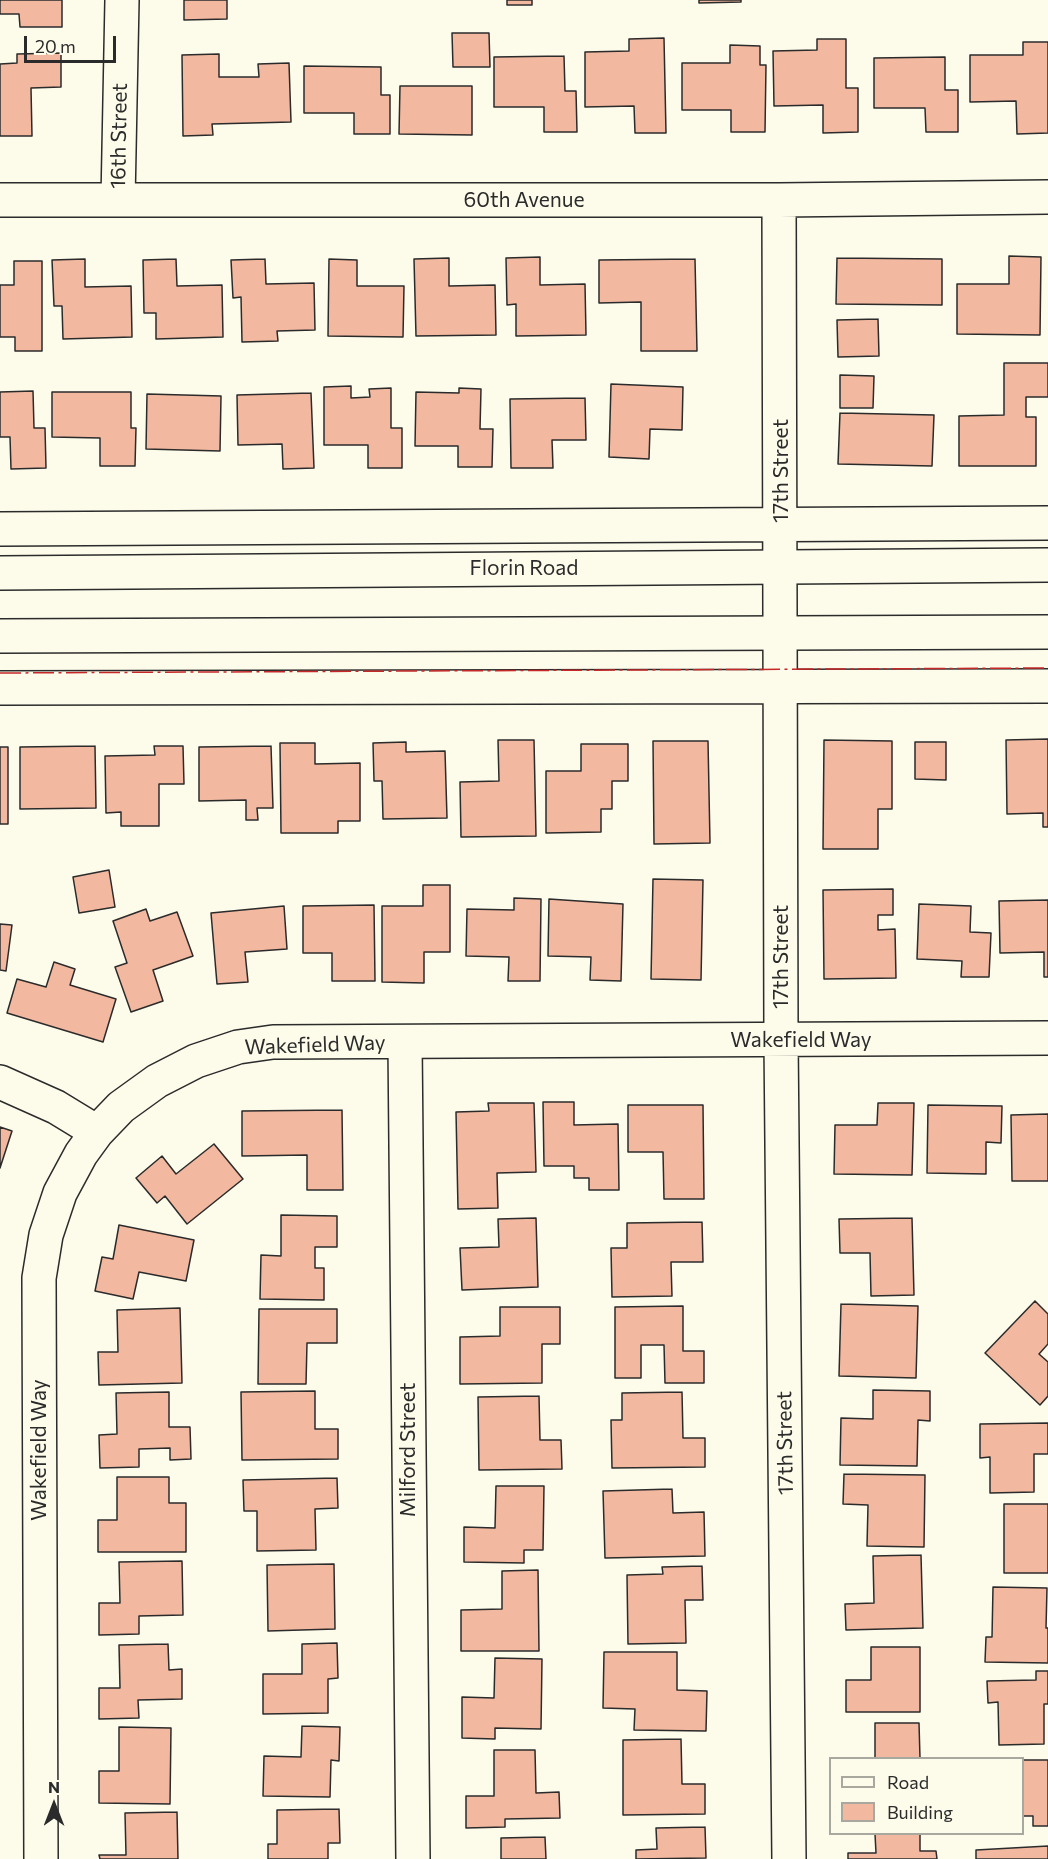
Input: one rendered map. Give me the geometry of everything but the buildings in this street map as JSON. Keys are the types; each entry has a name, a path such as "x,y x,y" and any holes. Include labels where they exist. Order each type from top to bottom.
{"street":[{"name":"16th Street","path":"118,200 122,0"},
{"name":"60th Avenue","path":"0,200 779,200 1048,197"},
{"name":"17th Street","path":"779,200 781,1040 789,1859"},
{"name":"Florin Road","path":"0,529 1048,523"},
{"name":"Florin Road","path":"0,573 1048,565"},
{"path":"0,636 1048,632"},
{"path":"0,688 1048,686"},
{"name":"Wakefield Way","path":"41,1859 39,1278 45,1235 60,1193 81,1154 122,1107 157,1081 196,1061 238,1047 273,1042 1048,1038"},
{"name":"Milford Street","path":"405,1042 413,1859"},
{"path":"0,1082 56,1107 98,1132"}],"power":[{"path":"0,673 1048,668"}]}
